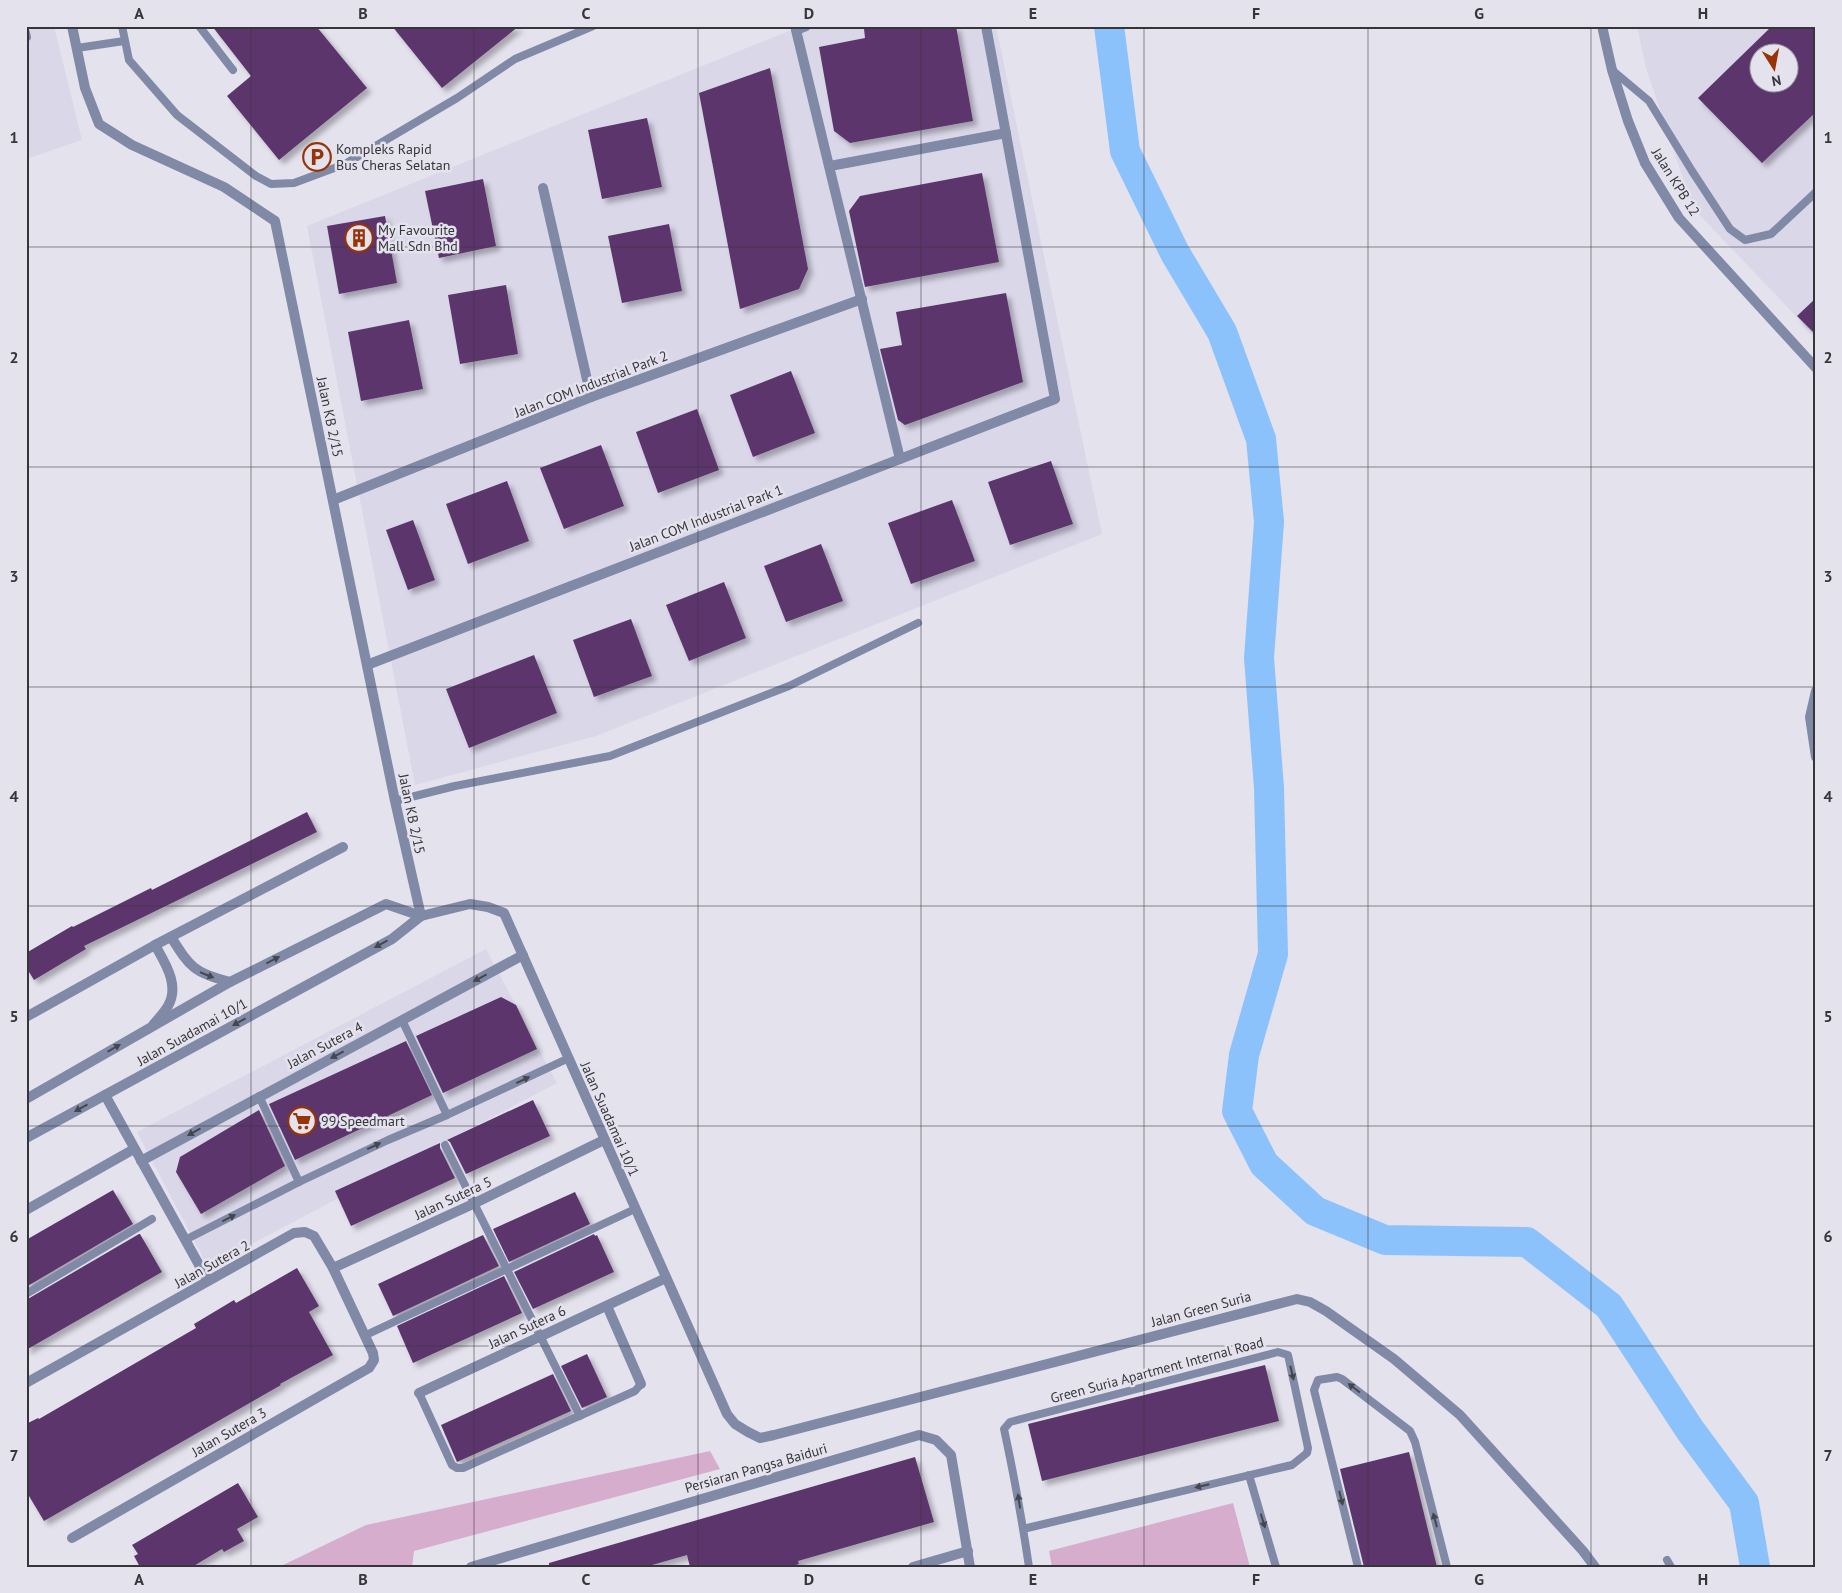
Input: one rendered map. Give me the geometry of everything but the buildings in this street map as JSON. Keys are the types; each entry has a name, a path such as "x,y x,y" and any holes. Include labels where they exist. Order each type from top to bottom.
{"street":[{"name":"Jalan KB 2/15","path":"72,26 85,88 99,124 132,146 224,187 275,220 420,916"},
{"path":"806,26 796,30 900,458"},
{"path":"830,166 1006,133 986,26"},
{"name":"Jalan KPB 12","path":"1602,26 1612,70 1628,121 1645,163 1680,218 1816,368"},
{"name":"Jalan COM Industrial Park 1","path":"367,665 1055,399 1006,133"},
{"path":"543,188 591,398"},
{"name":"Jalan COM Industrial Park 2","path":"333,500 591,398 862,299"},
{"path":"1816,691 1810,718 1816,757"},
{"path":"26,1017 172,936 343,847"},
{"name":"Jalan Suadamai 10/1","path":"26,1099 230,982 386,904 420,916"},
{"name":"Jalan Suadamai 10/1","path":"26,1138 392,938 420,916 470,904 488,907 504,913 727,1414"},
{"path":"172,936 188,963 199,972 208,977 230,982"},
{"path":"154,1026 169,1005 173,986 170,972 155,946"},
{"name":"Jalan Sutera 4","path":"141,1161 258,1096 523,955"},
{"path":"105,1095 208,1281"},
{"name":"Jalan Sutera 5","path":"333,1268 473,1204 604,1140"},
{"path":"26,1210 134,1149"},
{"name":"Jalan Sutera 2","path":"26,1383 294,1233 305,1232 314,1236 333,1268 366,1335"},
{"name":"Jalan Sutera 6","path":"419,1394 541,1335 666,1278"},
{"name":"Jalan Green Suria","path":"727,1414 735,1424 760,1438 1297,1299 1310,1302 1326,1311 1394,1359 1460,1415 1583,1551 1594,1567"},
{"path":"607,1306 641,1384"},
{"name":"Jalan Sutera 3","path":"72,1538 369,1368 374,1360 366,1335"},
{"name":"Persiaran Pangsa Baiduri","path":"471,1567 919,1435 936,1440 950,1455 970,1567"},
{"path":"913,1567 968,1551"}],"lane":[{"path":"122,26 129,60 177,115 256,176 271,184 294,183 345,164 458,98 516,59 593,26"},
{"path":"199,26 234,70"},
{"path":"77,48 124,41"},
{"path":"1612,70 1649,101 1692,172 1730,229 1746,240 1771,234 1816,192"},
{"path":"395,801 455,786 610,756 788,686 918,623"},
{"path":"402,1020 447,1115"},
{"path":"186,1240 299,1182 569,1058"},
{"path":"258,1096 299,1182"},
{"path":"445,1145 580,1416"},
{"path":"366,1335 635,1208"},
{"path":"26,1294 152,1218"},
{"name":"Green Suria Apartment Internal Road","path":"1023,1529 1292,1465 1307,1453 1307,1440 1288,1355 1282,1352 1010,1422 1004,1428 1018,1495 1023,1529 1029,1567"},
{"path":"1358,1567 1314,1390 1318,1380 1337,1377 1342,1379 1410,1431 1415,1442 1447,1567"},
{"path":"419,1394 452,1465 457,1468 463,1468 635,1391 641,1384"},
{"path":"1249,1475 1276,1567"}],"shaded area":[{"path":"26,26 54,26 82,140 26,159"},
{"path":"801,26 996,26 1102,534 596,736 415,785 307,226"},
{"path":"1637,26 1816,26 1816,337 1693,208 1646,68"},
{"path":"486,949 557,1083 208,1267 137,1132"},
{"path":"710,1451 720,1469 414,1551 412,1567 279,1567 366,1525"},
{"path":"1233,1503 1250,1567 1052,1567 1049,1551"}],"waterway":[{"path":"1109,26 1125,151 1175,253 1222,332 1261,439 1269,522 1259,658 1269,788 1273,954 1244,1055 1237,1111 1264,1164 1315,1211 1385,1240 1527,1242 1609,1306 1690,1430 1744,1503 1755,1567"}],"place":[{"name":"Kompleks Rapid Bus Cheras Selatan","path":"317,157"},
{"name":"My Favourite Mall Sdn Bhd","path":"359,238"},
{"name":"99 Speedmart","path":"302,1121"}]}
